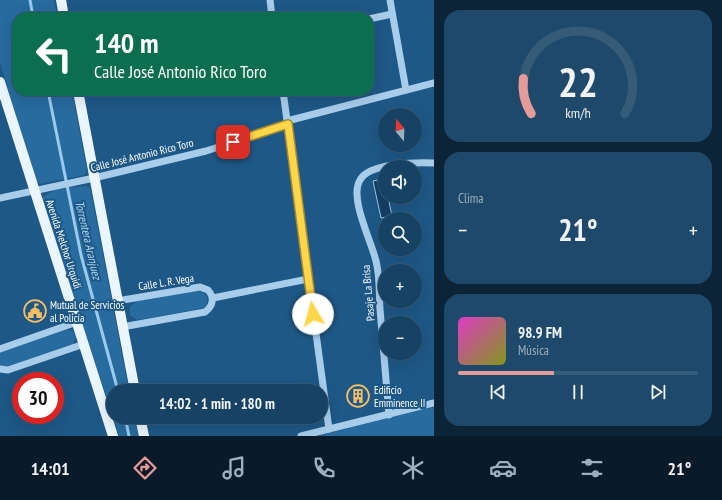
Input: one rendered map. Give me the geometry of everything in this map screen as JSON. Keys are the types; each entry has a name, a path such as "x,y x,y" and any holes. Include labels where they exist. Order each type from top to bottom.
{"main road":[{"path":"61,0 63,12"},
{"name":"Avenida Melchor Urquidi","path":"0,82 114,436"},
{"path":"79,96 134,384"},
{"path":"141,424 144,436"}],"street":[{"path":"270,0 271,12"},
{"path":"390,0 406,90"},
{"path":"374,18 392,14"},
{"name":"Calle José Antonio Rico Toro","path":"0,198 94,178 206,151 288,123 434,83"},
{"path":"284,96 329,429"},
{"name":"Pasaje La Brisa","path":"389,415 376,262 357,200 356,188 360,178 369,171 379,167 423,162 434,163"},
{"path":"122,327 205,312 211,306 213,298 308,279"},
{"name":"Calle L. R. Vega","path":"117,301 200,287 208,290 213,298"},
{"path":"0,349 77,322"},
{"path":"0,369 8,370 84,344"},
{"path":"301,436 434,403"}],"shaded area":[{"path":"0,0 54,0 56,12 12,12 12,96 73,96 87,171 84,175 40,184 35,180 0,62"},
{"path":"378,180 378,204 389,204 391,212 380,212 373,181"},
{"path":"90,187 128,384 106,384 106,396 42,199 50,192 69,188"},
{"path":"197,291 203,292 207,296 207,304 203,308 137,320 130,315 130,307 137,301"},
{"path":"66,330 72,330 75,334 76,337 73,344 5,367 0,365 0,352"},
{"path":"434,407 434,436 317,436 346,429 348,427"},
{"path":"115,424 136,424 139,436 119,436"}],"waterway":[{"name":"Torrentera Aranjuez","path":"30,0 32,12"},
{"name":"Torrentera Aranjuez","path":"49,96 81,255 116,384"},
{"name":"Torrentera Aranjuez","path":"126,424 129,436"}],"place":[{"name":"Mutual de Servicios al Policía","path":"35,311"},
{"name":"Edificio Emminence II","path":"358,396"}],"route":[{"path":"233,142 288,124 313,314"}]}
